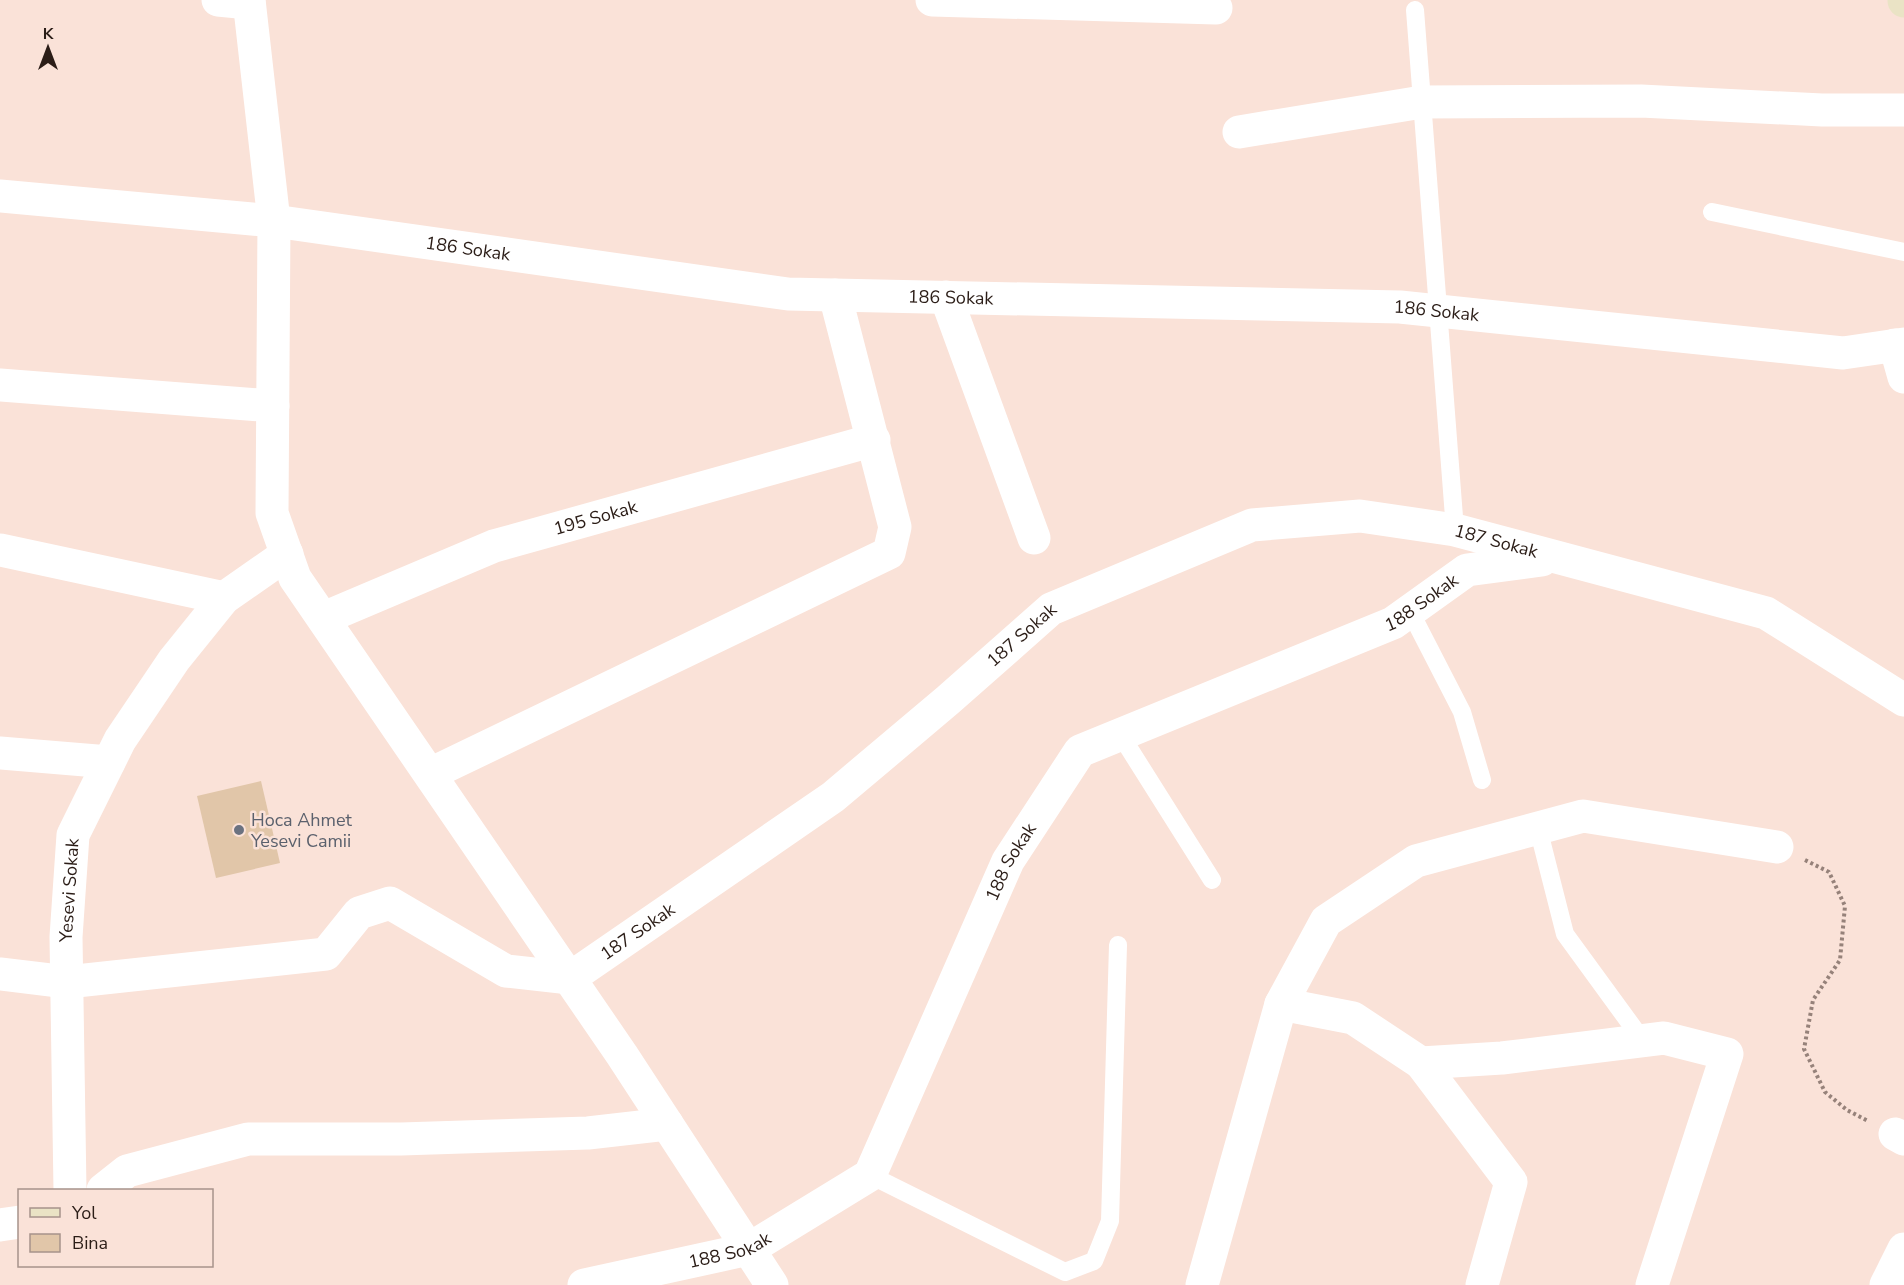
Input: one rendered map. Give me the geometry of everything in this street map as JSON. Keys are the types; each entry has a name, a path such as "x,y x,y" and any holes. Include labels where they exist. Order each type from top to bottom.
{"street":[{"path":"932,0 1216,8"},
{"path":"239,1 274,221 272,513 296,578 570,978 772,1285"},
{"path":"1239,132 1422,102 1641,101 1822,110 1904,110"},
{"name":"186 Sokak","path":"0,196 274,221 788,294 1400,307 1843,353 1899,345"},
{"path":"430,774 890,553 895,527 835,295"},
{"path":"946,297 1034,538"},
{"path":"1899,345 1904,377"},
{"path":"0,386 273,406"},
{"name":"195 Sokak","path":"324,618 494,546 874,440"},
{"name":"187 Sokak","path":"570,978 833,797 1051,609 1252,525 1360,516 1455,530 1766,613 1904,700"},
{"path":"0,550 224,598"},
{"name":"Yesevi Sokak","path":"70,1189 66,937 73,835 120,740 174,660 224,598 287,554"},
{"name":"188 Sokak","path":"584,1285 748,1249 870,1175 1008,861 1080,751 1394,623 1467,570 1559,558"},
{"path":"0,753 109,762"},
{"path":"1202,1285 1281,1004 1326,921 1416,861 1583,816 1777,847"},
{"path":"0,974 67,981 326,954 359,913 390,903 506,971 570,978"},
{"path":"1281,1004 1353,1018 1421,1063 1511,1182 1482,1285"},
{"path":"1421,1063 1502,1059 1664,1038 1728,1054 1652,1285"},
{"path":"105,1189 127,1171 248,1139 401,1139 588,1133 667,1124"},
{"path":"0,1225 18,1222"},
{"path":"1886,1285 1904,1249"}],"lane":[{"path":"1415,10 1455,530"},
{"path":"1712,212 1904,252"},
{"path":"1410,611 1462,712 1482,780"},
{"path":"1120,734 1212,880"},
{"path":"1538,828 1565,934 1643,1041"},
{"path":"870,1175 1065,1272 1094,1261 1110,1221 1118,945"}],"path":[{"path":"1777,847 1829,872 1845,906 1840,960 1813,1000 1804,1049 1825,1092 1847,1110 1899,1137"}],"building":[{"name":"Hoca Ahmet Yesevi Camii","path":"261,781 280,863 216,878 197,796"}],"place":[{"name":"Hoca Ahmet Yesevi Camii","path":"239,830"}]}
